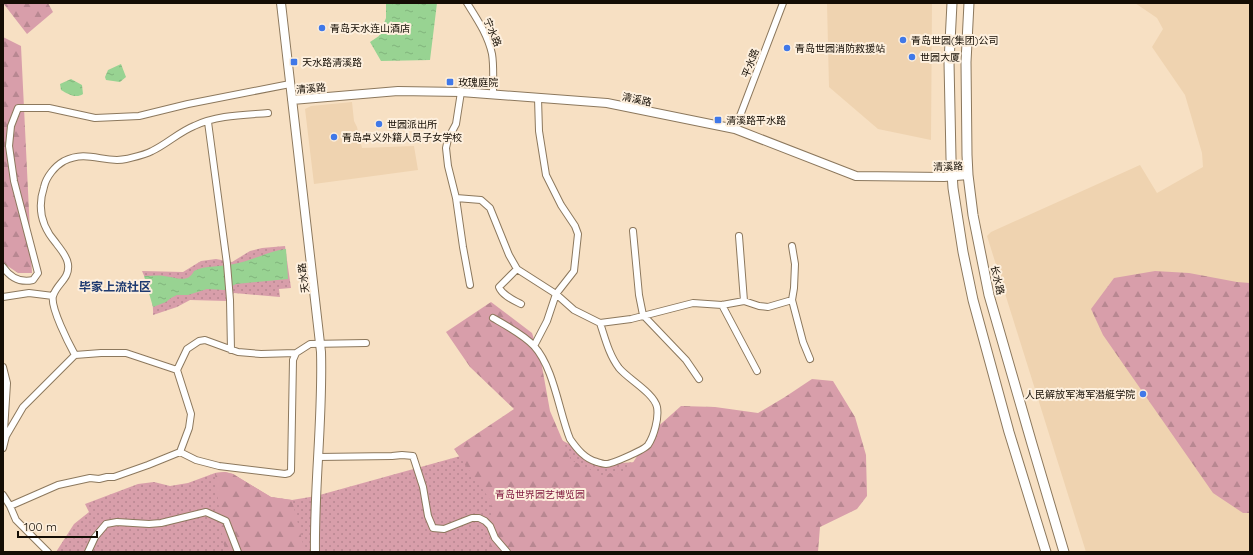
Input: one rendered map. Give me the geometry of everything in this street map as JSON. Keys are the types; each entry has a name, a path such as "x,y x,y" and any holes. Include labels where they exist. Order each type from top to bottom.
{"main road":[{"path":"952,3 949,62 952,177 963,252 973,300 1009,432 1046,552"},
{"name":"长水路","path":"969,3 966,62 968,176 974,222 989,295 1064,552"}],"street":[{"name":"天水路","path":"281,3 320,343 322,392 315,520 315,552"},
{"name":"宁水路","path":"467,3 481,25 489,43 492,55 493,94"},
{"name":"平水路","path":"735,129 783,3"},
{"path":"3,267 14,278 26,282 33,280 38,273 14,181 9,146 11,126 18,108 49,108 95,118 139,116 188,104 290,84"},
{"name":"清溪路","path":"292,100 398,91 461,92 607,103 735,129 856,176 968,176"},
{"path":"461,92 456,124 448,139 446,148 448,166 456,198 470,285"},
{"path":"534,346 547,321 556,294 574,271 578,234 546,175 539,131 538,98"},
{"path":"75,355 66,340 54,305 53,296 69,271 67,259 50,236 42,218 40,201 44,185 53,170 63,162 76,156 86,155 125,159 152,151 194,126 232,115 268,113"},
{"path":"208,122 227,264 230,300 231,350"},
{"path":"456,198 481,200 490,208 509,255 518,269 556,294 574,310 600,323 631,319 693,303 722,305 744,301 758,306 768,307 792,300"},
{"path":"633,231 639,295 643,315 686,360 699,379"},
{"path":"739,236 744,301"},
{"path":"792,246 794,264 794,288 792,300 803,342 810,359"},
{"path":"518,269 499,287 500,290 521,304"},
{"path":"3,297 29,293 53,296"},
{"path":"722,305 757,372"},
{"path":"494,318 534,346 547,367 570,439 577,448 586,457 596,462 608,464 647,447 652,438 657,417 657,409 653,399 620,368 609,350 600,323"},
{"path":"10,506 58,485 90,478 99,479 114,477 180,452 189,428 191,414 176,370 187,349 199,341 204,340 238,352 260,354 296,353 310,344 366,343"},
{"path":"3,448 6,436 23,407 75,355 126,353 176,370"},
{"path":"180,452 196,460 219,466 285,474 289,473 291,471 293,360 296,353"},
{"path":"3,367 7,383 4,431 6,436"},
{"path":"318,457 412,456 423,487 428,516 433,528 444,529 472,518 479,518 490,526 495,538 508,552"},
{"path":"3,496 10,506 16,520 48,552"},
{"path":"88,552 95,537 106,524 117,522 149,524 161,523 206,512 226,521 238,552"}],"shaded area":[{"path":"827,3 932,3 931,140 878,129 829,87"},
{"name":"人民解放军海军潜艇学院","path":"1135,3 1250,3 1250,552 1086,552 987,236 991,232 1140,165 1157,193 1203,167 1202,153 1185,95 1152,47 1163,29 1157,18"},
{"name":"青岛卓义外籍人员子女学校","path":"352,102 354,121 362,148 414,146 418,170 314,184 305,109 311,106"}],"green space":[{"path":"3,3 48,3 53,12 27,34"},
{"path":"3,37 21,46 32,273 18,273 3,263"},
{"path":"285,246 291,288 279,289 280,297 234,293 227,301 190,300 177,307 153,315 153,304 150,292 142,271 183,272 201,261 216,259 232,262 250,251 262,248"},
{"path":"1155,271 1189,273 1250,283 1250,513 1243,513 1213,493 1103,335 1091,309 1114,278"},
{"path":"491,302 532,333 541,361 550,411 571,460 601,475 627,472 653,431 681,406 715,407 758,413 812,379 833,381 855,417 866,455 867,496 857,509 820,527 818,552 489,552 491,501 454,449 514,409 470,367 446,332"},
{"name":"青岛世界园艺博览园","path":"547,432 605,464 777,453 810,552 56,552 74,524 89,512 85,504 138,484 154,482 170,486 188,483 215,473 225,472 233,474 271,497 292,500 316,496"},
{"path":"225,472 233,474 271,497 292,500 305,552 226,552 223,542 215,473"}],"water":[{"path":"386,3 437,3 430,60 381,61 370,42 379,36 386,18"},
{"path":"121,64 126,77 120,82 106,80 105,77 108,70"},
{"path":"71,79 82,85 83,94 75,96 61,90 60,84"},
{"path":"286,249 288,279 236,284 225,290 207,289 188,295 177,295 166,302 153,307 144,276 162,276 185,279 194,271 199,269 241,263"}],"place":[{"name":"青岛天水连山酒店","path":"322,28"},
{"name":"青岛世园(集团)公司","path":"903,40"},
{"name":"青岛世园消防救援站","path":"787,48"},
{"name":"世园大厦","path":"912,57"},
{"name":"天水路清溪路","path":"294,62"},
{"name":"玫瑰庭院","path":"450,82"},
{"name":"清溪路平水路","path":"718,120"},
{"name":"世园派出所","path":"379,124"},
{"name":"青岛卓义外籍人员子女学校","path":"334,137"},
{"name":"人民解放军海军潜艇学院","path":"1143,394"}],"district":[{"name":"毕家上流社区","path":"115,287"}]}
